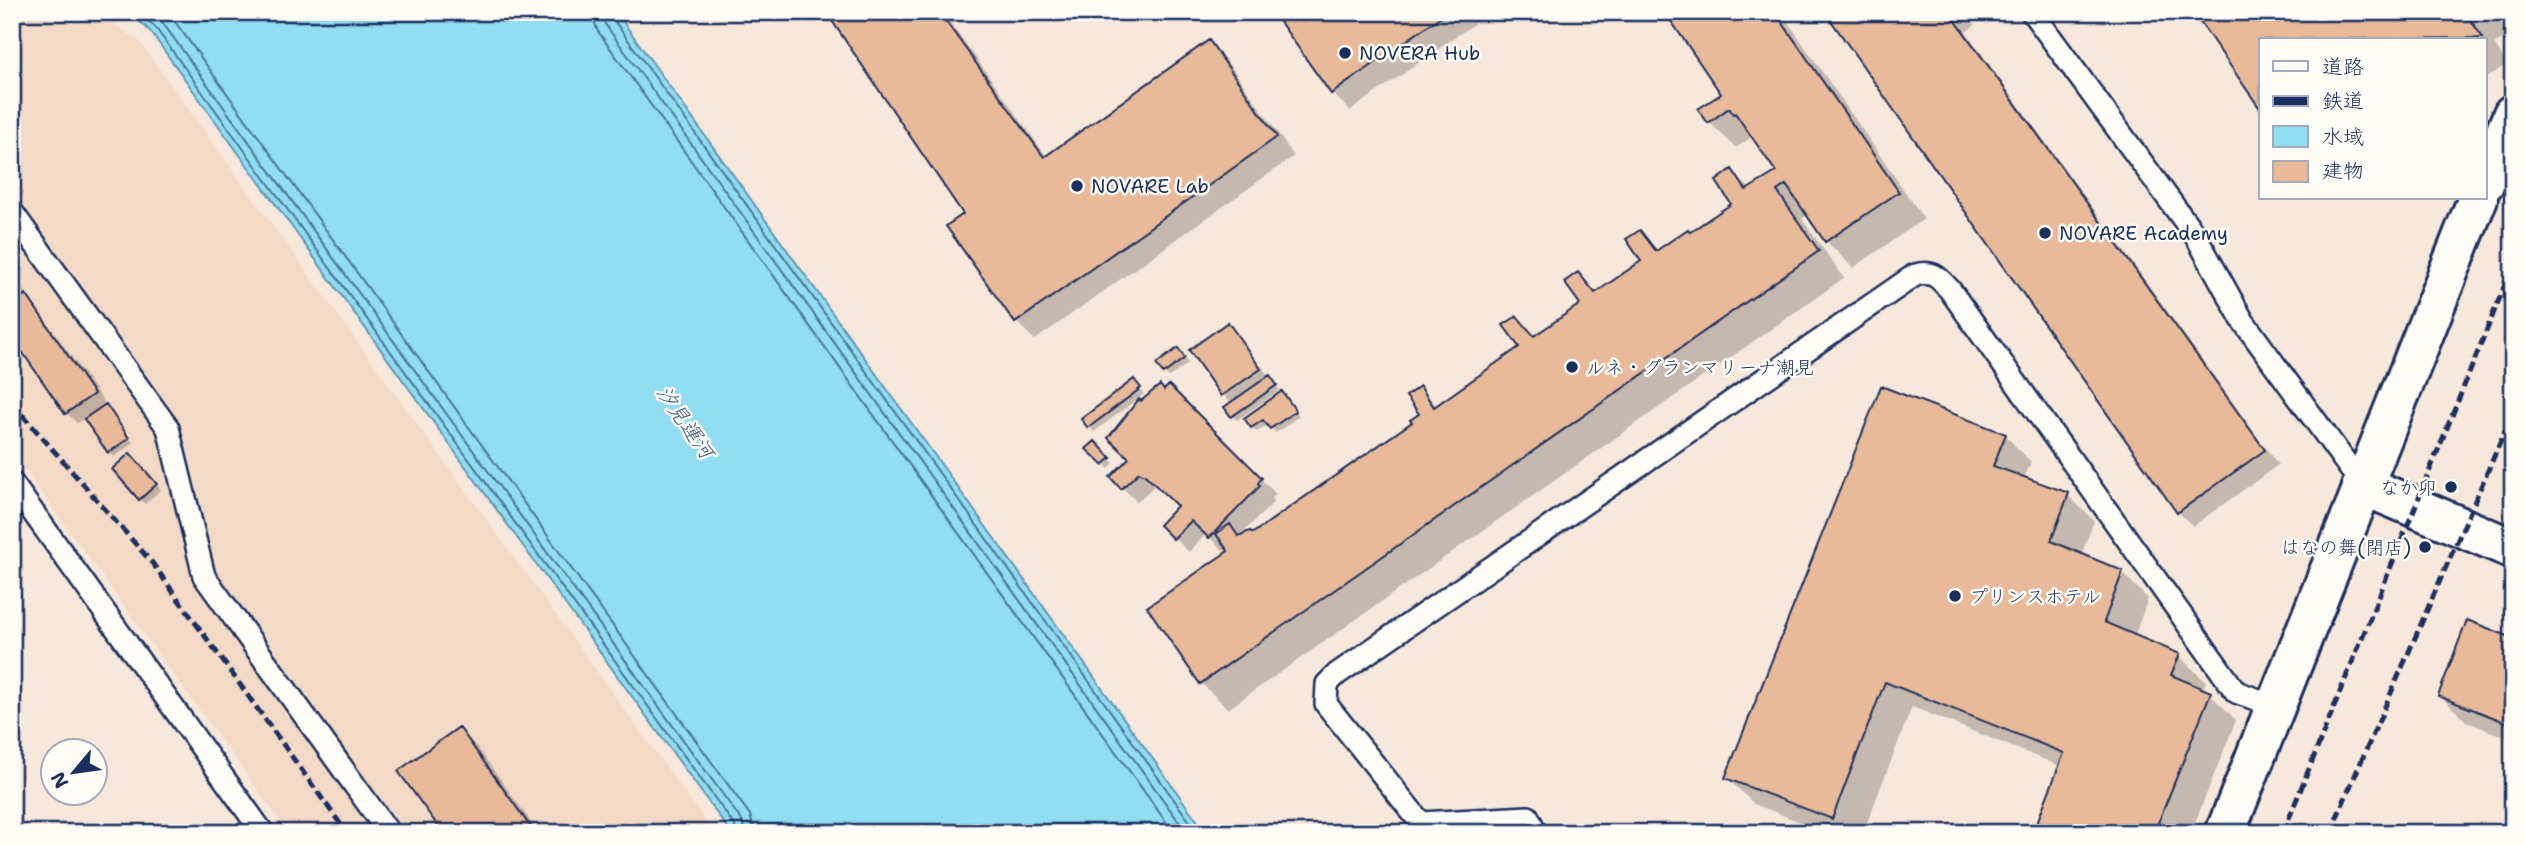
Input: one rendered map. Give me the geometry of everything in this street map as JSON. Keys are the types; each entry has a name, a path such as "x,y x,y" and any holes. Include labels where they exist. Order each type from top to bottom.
{"street":[{"path":"2486,180 2513,114"},
{"path":"2225,833 2278,707 2362,485 2477,200"},
{"path":"2362,485 2513,549"}],"lane":[{"path":"2032,12 2197,238 2243,321 2362,485"},
{"path":"12,212 168,428 204,576 389,833"},
{"path":"1536,833 1528,817 1421,823 1325,704 1327,684 1337,674 1915,275 1927,272 1938,276 1950,290 2236,692 2278,707"},
{"path":"12,483 263,833"}],"shaded area":[{"path":"12,12 96,12 139,41 714,833 289,833 12,452"}],"water":[{"name":"汐見運河","path":"129,12 616,12 1206,833 731,833 150,31"}],"building":[{"name":"NOVARE Lab","path":"826,12 939,12 1044,157 1209,40 1277,137 1015,323 946,226 963,214"},
{"name":"NOVERA Hub","path":"1273,12 1447,12 1331,94"},
{"name":"ルネ・グランマリーナ潮見","path":"1678,12 1775,12 1899,192 1825,242 1786,185 1777,191 1819,251 1200,684 1147,607 1228,551 1216,534 1230,524 1238,536 1250,531 1253,533 1412,422 1410,420 1419,414 1406,396 1420,386 1434,407 1519,347 1503,325 1517,316 1534,336 1580,304 1564,282 1578,272 1595,293 1641,261 1626,239 1640,230 1656,251 1731,204 1716,181 1732,169 1746,190 1776,172 1729,108 1708,123 1698,109 1721,94 1669,18"},
{"name":"NOVARE Academy","path":"1825,12 1958,12 1953,17 2265,450 2177,513"},
{"path":"2193,12 2480,12 2469,18 2483,38 2259,38 2259,107"},
{"path":"26,294 94,394 65,414 12,337 12,303"},
{"path":"1228,322 1261,369 1221,396 1189,350"},
{"path":"1178,348 1185,358 1163,374 1156,364"},
{"path":"1270,375 1277,385 1231,417 1224,407"},
{"path":"1134,379 1141,388 1088,428 1081,419"},
{"path":"1160,385 1164,390 1169,385 1262,478 1258,483 1260,486 1209,538 1191,521 1173,539 1159,525 1177,506 1145,475 1139,472 1121,489 1110,477 1129,458 1108,438 1139,399 1141,401"},
{"name":"プリンスホテル","path":"1881,386 2006,434 1993,466 2069,493 2051,541 2123,571 2104,622 2180,654 2171,675 2211,692 2154,833 2033,833 2064,753 1885,682 1832,819 1725,778"},
{"path":"1282,391 1296,411 1270,429 1263,420 1251,428 1244,418"},
{"path":"106,404 129,438 108,453 84,419"},
{"path":"1095,441 1111,458 1103,465 1086,449"},
{"path":"130,453 157,484 139,500 112,469"},
{"path":"2467,620 2513,638 2513,725 2438,696"},
{"path":"459,727 535,833 443,833 398,771"}],"railway":[{"path":"2283,833 2513,265"},
{"path":"12,403 153,564 347,833"},
{"path":"2330,833 2513,413"}],"place":[{"name":"NOVERA Hub","path":"1345,53"},
{"name":"NOVARE Lab","path":"1077,186"},
{"name":"NOVARE Academy","path":"2045,233"},
{"name":"ルネ・グランマリーナ潮見","path":"1572,367"},
{"name":"なか卯","path":"2451,487"},
{"name":"はなの舞(閉店)","path":"2425,547"},
{"name":"プリンスホテル","path":"1955,596"}]}
